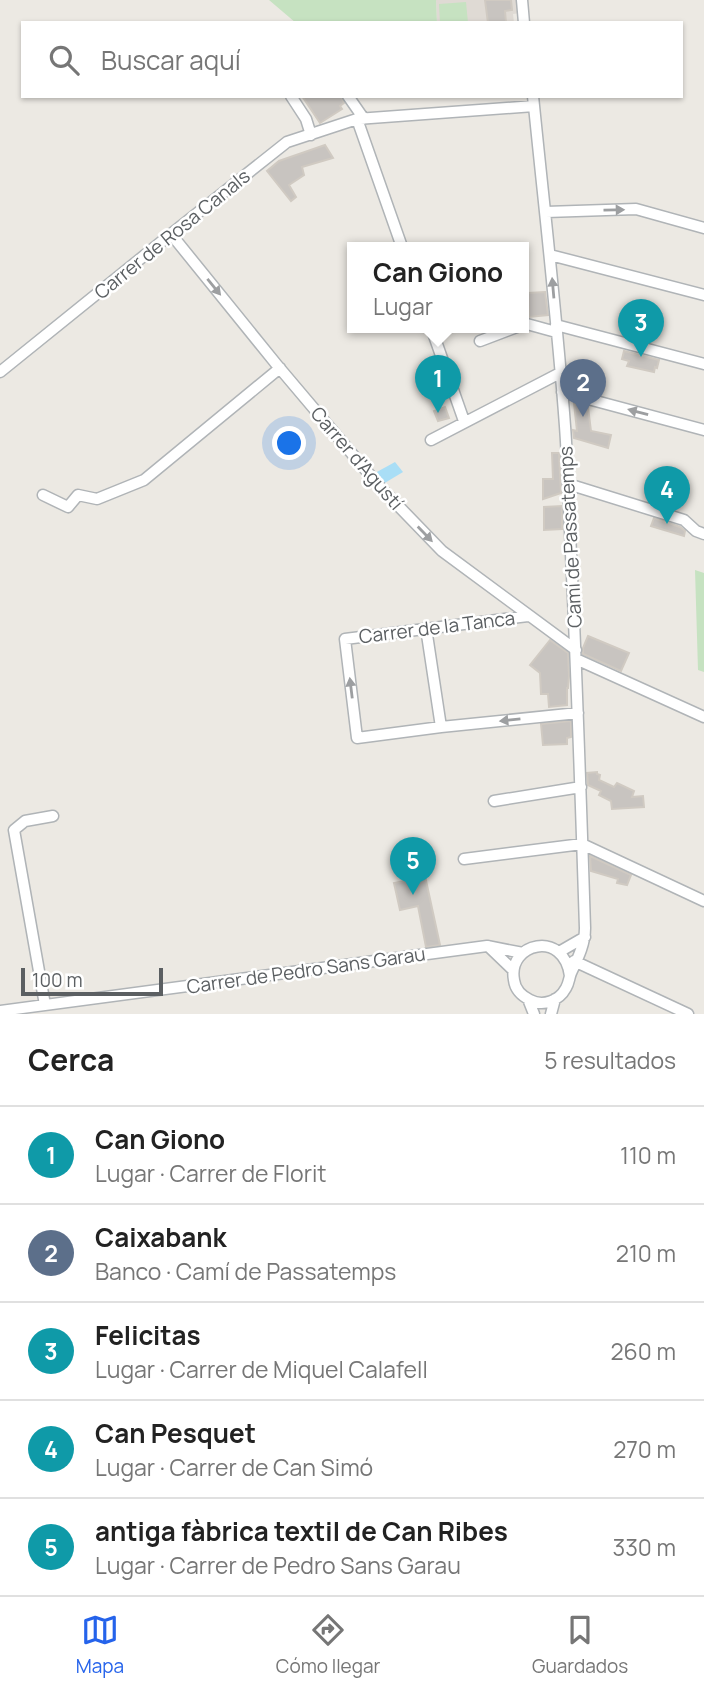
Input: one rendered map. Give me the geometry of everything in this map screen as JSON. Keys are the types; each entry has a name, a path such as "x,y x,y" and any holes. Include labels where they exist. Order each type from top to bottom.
{"street":[{"path":"522,0 524,21"},
{"path":"292,98 306,120 311,135"},
{"path":"349,98 360,119 400,242"},
{"name":"Carrer de Rosa Canals","path":"0,372 287,142 360,119 533,101"},
{"name":"Camí de Passatemps","path":"533,101 562,392 576,655 585,937 570,976"},
{"path":"546,212 636,209 704,228"},
{"name":"Carrer d'Agustí","path":"171,233 381,488 442,551 576,655 704,717"},
{"path":"550,255 704,295"},
{"path":"529,324 556,328 704,364"},
{"path":"432,333 464,422"},
{"path":"480,341 501,333"},
{"path":"43,495 68,507 78,495 97,499 144,480 280,368"},
{"path":"431,440 560,373"},
{"path":"562,392 704,430"},
{"path":"568,484 684,520 696,531 704,534"},
{"name":"Carrer de la Tanca","path":"441,727 357,738 345,639 528,616"},
{"path":"426,628 441,727 578,713"},
{"path":"494,801 581,787"},
{"path":"44,1005 14,831 25,821 53,816"},
{"path":"464,859 582,844 704,901"},
{"path":"561,954 585,937"},
{"path":"487,946 513,970"},
{"name":"Carrer de Pedro Sans Garau","path":"0,1011 487,946 523,953"},
{"path":"561,954 569,967 570,976 563,993 555,999 541,1003 521,994 513,979 515,964 523,953 531,948 551,947 688,1014"},
{"path":"527,999 534,1014"},
{"path":"551,1014 555,999"}],"shaded area":[{"path":"436,0 519,0 520,13 513,14 514,21 437,21"}],"green space":[{"path":"269,0 436,0 437,21 294,21"},
{"path":"466,2 468,21 440,21 439,4"},
{"path":"695,570 704,573 704,672 698,670"}],"water":[{"path":"395,462 403,472 383,484 375,473"}],"building":[{"path":"485,0 511,0 512,10 505,11 506,21 488,21"},
{"path":"303,98 342,98 342,109 320,123"},
{"path":"325,145 333,158 302,167 304,175 289,185 296,197 291,201 267,171 279,161"},
{"path":"545,292 548,315 529,317 529,293"},
{"path":"624,351 659,360 657,368 655,367 654,372 627,366 629,361 622,359"},
{"path":"574,403 588,407 591,431 611,435 608,448 574,438 573,430 577,431"},
{"path":"445,407 449,418 438,421 434,411"},
{"path":"552,453 559,453 561,493 543,499 543,479 553,479"},
{"path":"562,506 562,529 544,530 544,507"},
{"path":"654,518 680,527 685,531 684,536 651,526"},
{"path":"588,636 629,653 621,671 583,654"},
{"path":"550,640 568,653 567,705 549,707 548,694 541,694 540,673 530,665"},
{"path":"571,721 571,737 567,738 567,744 543,745 541,724"},
{"path":"597,772 600,775 599,780 614,787 617,783 634,791 632,797 643,796 644,807 612,809 611,801 599,795 601,791 588,785 587,773"},
{"path":"590,856 631,875 627,885 617,883 618,879 591,871"},
{"path":"406,857 422,862 440,945 426,947 418,906 400,910 394,883 410,880"}],"place":[{"name":"Felicitas","path":"641,357"},
{"name":"Can Giono","path":"438,413"},
{"name":"Caixabank","path":"583,417"},
{"name":"Can Pesquet","path":"667,524"},
{"name":"antiga fàbrica textil de Can Ribes","path":"413,895"}]}
